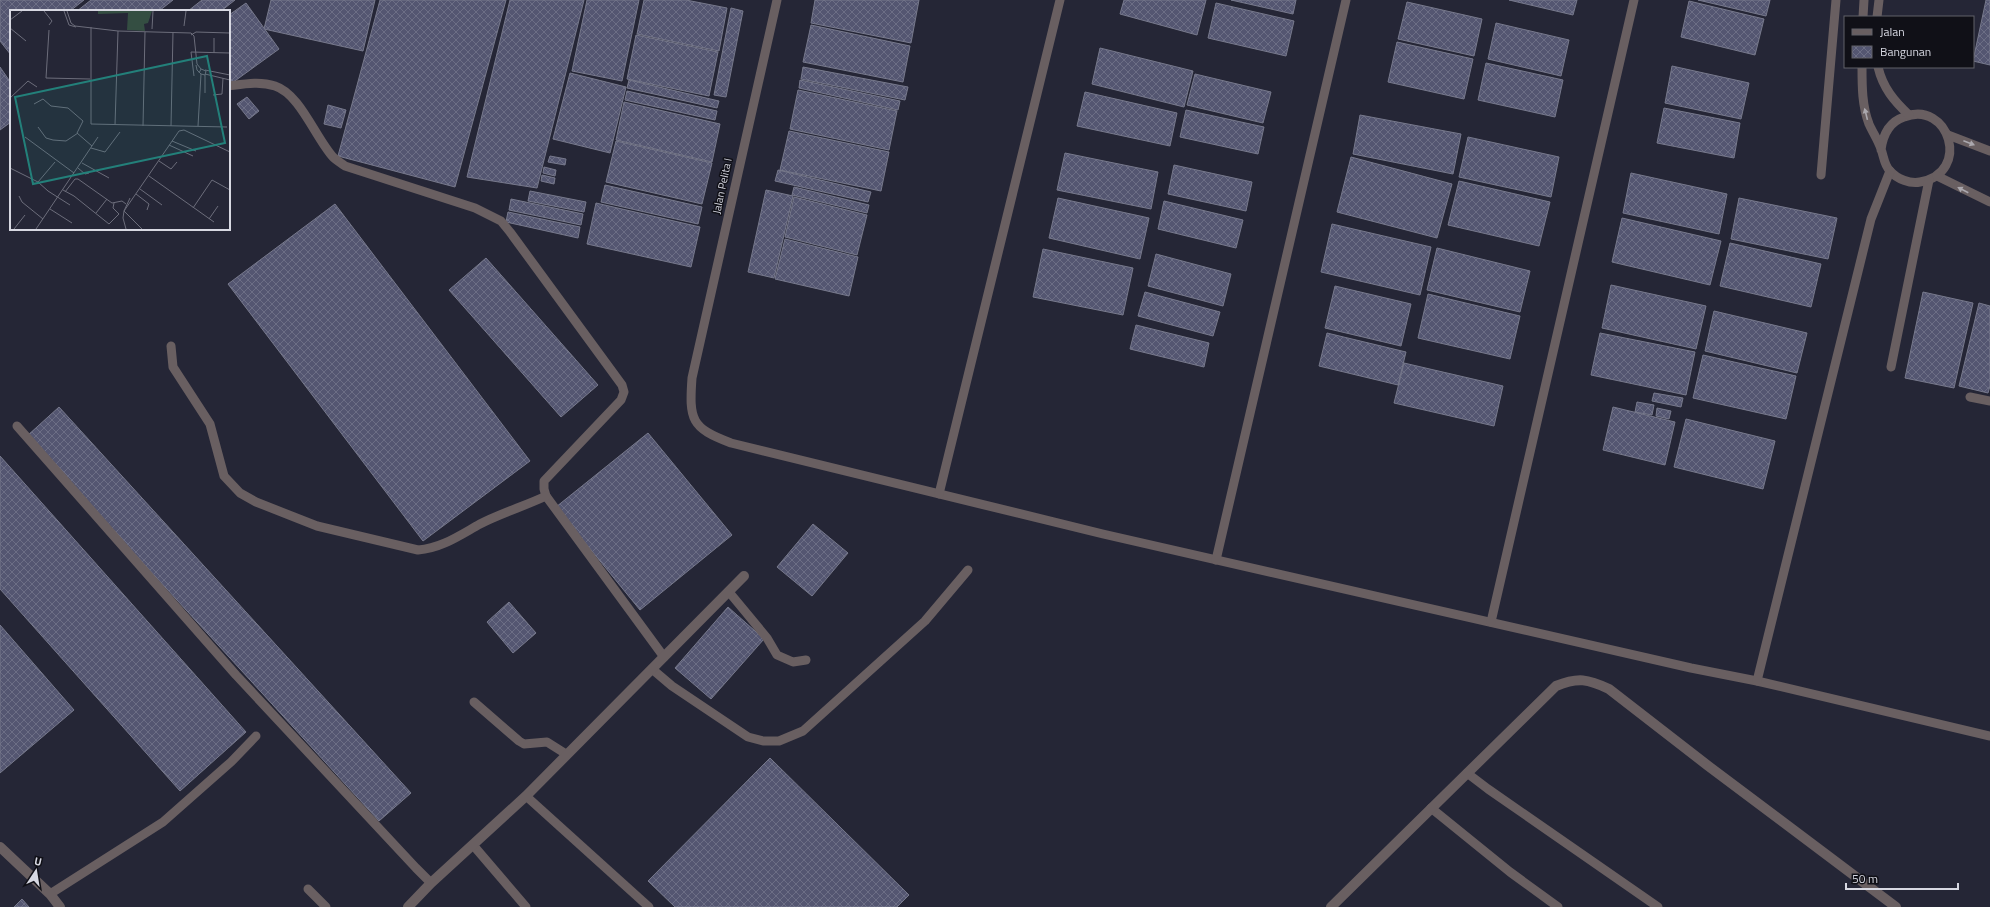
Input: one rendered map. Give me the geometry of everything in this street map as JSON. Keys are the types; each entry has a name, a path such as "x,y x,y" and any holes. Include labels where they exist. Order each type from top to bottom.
{"street":[{"path":"408,907 431,883 526,796 744,576"},
{"path":"1331,907 1556,686 1570,680 1580,679 1593,682 1609,689 1713,770 1896,907"},
{"path":"0,847 50,894 60,907"}],"lane":[{"name":"Jalan Pelita I","path":"776,0 692,378 691,398 693,417 699,428 710,435 731,443 1216,560 1691,668 1758,681 1990,736"},
{"path":"939,494 1060,0"},
{"path":"1216,560 1346,0"},
{"path":"1491,622 1634,0"},
{"path":"1821,175 1836,0"},
{"path":"1863,16 1864,0"},
{"path":"1877,16 1880,0"},
{"path":"1862,68 1862,94 1869,123 1881,150 1884,161 1890,171 1901,180 1915,183 1933,178 1945,168 1949,158 1951,146 1948,135 1941,125 1932,118 1920,114 1909,115 1897,119 1888,127 1883,138 1881,150"},
{"path":"1878,68 1885,88 1894,101 1909,115"},
{"path":"230,86 249,83 265,84 281,88 289,94 297,104 333,158 345,166 475,208 501,221 510,232 622,385 624,392 621,400 544,481 546,496 664,657"},
{"path":"1948,135 1990,151"},
{"path":"1758,681 1871,218 1890,171"},
{"path":"1933,178 1990,202"},
{"path":"1891,367 1933,178"},
{"path":"171,346 173,367 210,424 224,476 240,493 256,502 286,514 317,526 418,550 428,550 458,538 481,524 546,496"},
{"path":"1970,397 1990,401"},
{"path":"17,426 236,675 431,883"},
{"path":"652,669 672,686 748,737 763,741 779,741 803,731 925,621 968,570"},
{"path":"729,592 767,638 778,655 793,662 806,660"},
{"path":"474,702 524,744 547,742 566,754"},
{"path":"50,894 163,822 231,762 256,736"},
{"path":"1467,773 1658,907"},
{"path":"526,796 649,907"},
{"path":"1431,808 1510,872 1558,907"},
{"path":"473,845 526,907"},
{"path":"308,889 326,907"}],"building":[{"path":"0,0 84,0 71,10 10,10 10,54 0,41"},
{"path":"91,0 173,0 160,10 78,10"},
{"path":"202,0 235,0 222,10 189,10"},
{"path":"271,0 375,0 363,51 264,29"},
{"path":"380,0 506,0 455,187 338,156"},
{"path":"510,0 584,0 537,188 467,177"},
{"path":"587,0 639,0 622,81 572,71"},
{"path":"644,0 686,0 727,8 719,51 637,34"},
{"path":"815,0 919,0 911,43 811,23"},
{"path":"1124,0 1206,0 1197,35 1120,14"},
{"path":"1231,0 1296,0 1293,14"},
{"path":"1509,0 1577,0 1573,15"},
{"path":"1698,0 1770,0 1766,16"},
{"path":"1986,0 1990,0 1990,65 1974,61"},
{"path":"1689,1 1764,19 1755,55 1681,37"},
{"path":"1407,2 1482,19 1474,56 1398,39"},
{"path":"246,3 279,49 232,83 230,80 230,14"},
{"path":"1216,3 1294,21 1286,56 1208,38"},
{"path":"731,8 743,11 726,97 714,95"},
{"path":"1496,23 1569,40 1561,76 1488,59"},
{"path":"811,25 910,46 903,82 803,62"},
{"path":"636,35 718,52 709,96 627,79"},
{"path":"1397,42 1473,59 1464,99 1388,82"},
{"path":"1100,48 1193,71 1184,107 1092,84"},
{"path":"1486,63 1563,80 1555,117 1478,100"},
{"path":"1672,66 1749,83 1741,119 1665,103"},
{"path":"0,67 10,82 10,123 0,130"},
{"path":"803,67 908,87 905,100 801,79"},
{"path":"570,73 626,87 610,153 553,139"},
{"path":"1195,74 1271,92 1263,123 1187,105"},
{"path":"629,80 719,101 717,108 627,88"},
{"path":"800,80 900,101 898,110 799,88"},
{"path":"798,90 897,111 889,150 790,129"},
{"path":"627,91 717,111 715,120 625,100"},
{"path":"1085,92 1177,113 1170,146 1077,126"},
{"path":"247,97 259,111 249,119 237,104"},
{"path":"624,102 720,124 712,162 616,140"},
{"path":"328,105 346,110 341,128 324,124"},
{"path":"1664,108 1740,123 1734,158 1657,143"},
{"path":"1186,110 1264,127 1258,154 1180,137"},
{"path":"1360,115 1461,134 1453,174 1353,154"},
{"path":"789,131 889,152 881,191 780,170"},
{"path":"1468,137 1559,157 1551,197 1459,177"},
{"path":"616,141 712,163 702,204 606,182"},
{"path":"1065,153 1158,172 1151,209 1057,190"},
{"path":"550,156 566,159 565,165 548,162"},
{"path":"1351,157 1452,184 1437,238 1337,212"},
{"path":"1174,165 1252,182 1246,211 1168,194"},
{"path":"544,167 556,170 555,176 543,173"},
{"path":"778,170 871,192 868,202 775,181"},
{"path":"1631,173 1727,194 1719,234 1623,213"},
{"path":"542,175 555,178 554,184 541,181"},
{"path":"1459,181 1550,202 1539,246 1448,225"},
{"path":"605,185 702,207 698,224 601,202"},
{"path":"794,187 869,205 867,213 792,195"},
{"path":"766,190 793,196 774,278 748,272"},
{"path":"530,191 586,202 584,212 528,201"},
{"path":"794,197 867,215 857,255 785,237"},
{"path":"1058,198 1149,218 1140,259 1049,238"},
{"path":"1739,198 1837,218 1828,259 1731,239"},
{"path":"511,199 583,214 581,225 509,210"},
{"path":"1164,201 1243,220 1236,248 1158,229"},
{"path":"596,203 700,227 691,267 587,244"},
{"path":"335,204 530,461 423,541 228,284"},
{"path":"508,212 580,227 578,238 506,222"},
{"path":"1622,218 1721,241 1710,285 1612,262"},
{"path":"1332,224 1431,247 1420,295 1321,272"},
{"path":"785,239 858,257 849,296 775,279"},
{"path":"1730,243 1821,264 1811,307 1720,286"},
{"path":"1437,248 1530,271 1520,312 1427,290"},
{"path":"1043,249 1133,268 1123,315 1033,297"},
{"path":"1156,254 1231,274 1223,306 1148,286"},
{"path":"486,258 598,385 561,417 449,290"},
{"path":"1611,285 1706,306 1696,349 1602,328"},
{"path":"1335,286 1411,304 1401,346 1325,328"},
{"path":"1145,292 1220,312 1213,336 1138,316"},
{"path":"1923,292 1973,303 1954,388 1905,378"},
{"path":"1428,294 1520,316 1510,359 1418,338"},
{"path":"1979,303 1990,306 1990,386 1988,393 1959,386"},
{"path":"1714,311 1807,333 1797,373 1705,351"},
{"path":"1136,325 1209,343 1204,367 1130,349"},
{"path":"1327,333 1406,352 1398,385 1319,366"},
{"path":"1600,333 1695,352 1686,395 1591,375"},
{"path":"1703,355 1796,376 1786,419 1693,398"},
{"path":"1404,363 1503,386 1494,426 1394,403"},
{"path":"1654,393 1683,398 1681,407 1652,401"},
{"path":"1637,402 1654,405 1652,415 1635,412"},
{"path":"59,407 411,793 379,821 27,436"},
{"path":"1613,407 1675,422 1665,465 1603,450"},
{"path":"1657,408 1671,411 1669,419 1656,416"},
{"path":"1686,419 1775,441 1763,489 1674,467"},
{"path":"648,433 732,535 640,610 556,507"},
{"path":"0,456 246,732 180,791 0,589"},
{"path":"813,524 848,553 812,596 777,567"},
{"path":"509,602 536,633 513,653 487,622"},
{"path":"728,607 764,639 711,699 675,668"},
{"path":"0,625 74,710 0,773"},
{"path":"770,758 909,895 897,907 675,907 648,881"},
{"path":"22,899 29,907 14,907"}]}
